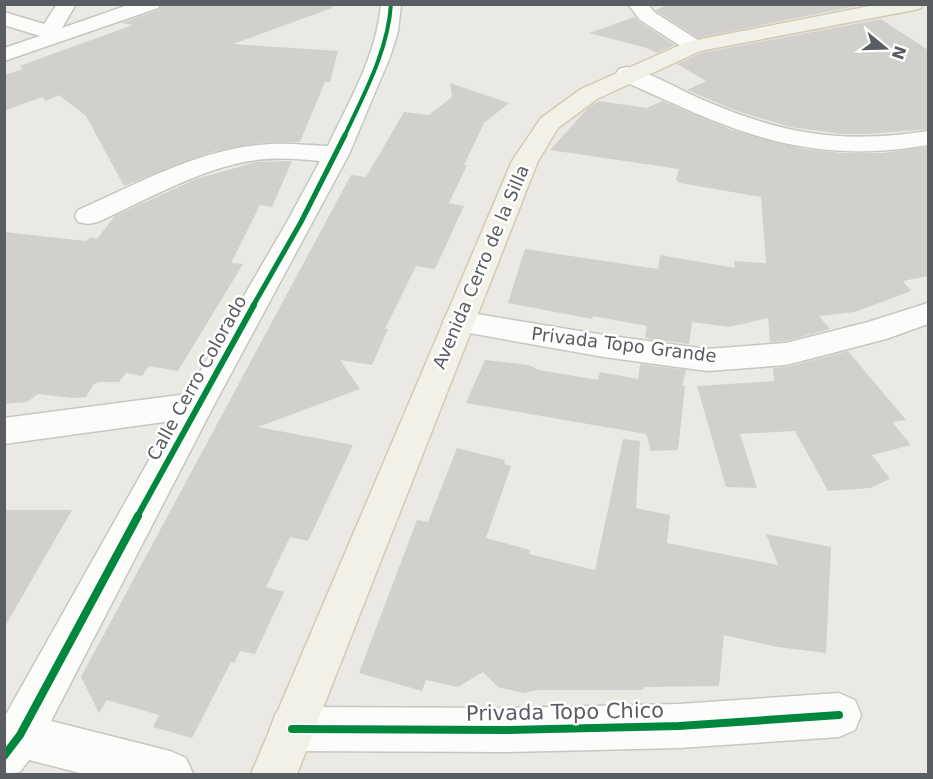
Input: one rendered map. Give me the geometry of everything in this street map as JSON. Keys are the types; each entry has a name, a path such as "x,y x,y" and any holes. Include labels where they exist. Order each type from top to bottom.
{"main road":[{"name":"Avenida Cerro de la Silla","path":"274,774 525,161 549,123 589,94 627,74 694,46 914,4"}],"street":[{"path":"54,33 67,4"},
{"path":"4,55 54,33 151,4"},
{"name":"Calle Cerro Colorado","path":"12,746 197,405 291,244 338,154 379,59 391,17 391,4"},
{"path":"637,4 647,16 694,46"},
{"path":"4,18 54,33"},
{"path":"627,74 744,124 779,135 821,143 870,144 928,138"},
{"path":"88,216 159,184 247,154 287,151 338,154"},
{"name":"Privada Topo Grande","path":"458,321 604,346 707,360 786,354 875,331 928,313"},
{"path":"4,430 197,405"},
{"name":"Privada Topo Chico","path":"292,729 507,730 679,726 839,715"},
{"path":"12,746 170,774"}],"building":[{"path":"162,4 331,4 332,8 233,44 338,51 330,82 325,82 300,142 259,143 212,152 124,186 86,116 59,95 46,101 42,97 4,111 4,75 23,69 19,66 133,25 121,23 159,10"},
{"path":"671,4 861,5 698,38 655,10"},
{"path":"635,17 639,22 675,45 657,53 647,48 589,33"},
{"path":"881,19 928,50 928,129 842,134 790,127 737,111 687,90 706,81 677,64 701,53"},
{"path":"450,83 509,103 484,123 464,165 467,165 449,203 464,206 435,269 416,266 385,329 388,329 372,365 340,360 360,389 258,427 353,445 308,541 290,537 266,587 284,592 255,654 240,651 234,663 231,662 192,738 153,727 159,715 107,700 99,713 81,677 351,175 366,177 404,112 429,115 452,97"},
{"path":"599,101 647,108 662,101 732,130 804,149 842,153 883,153 928,147 928,276 903,281 911,291 855,312 819,316 830,329 786,341 770,342 768,318 729,327 692,322 689,344 645,338 647,326 593,316 592,319 508,303 525,249 658,269 660,255 735,268 734,261 766,263 761,197 680,183 676,180 679,169 550,150 588,108"},
{"path":"292,161 272,207 260,205 231,263 243,264 178,371 149,366 142,376 126,373 119,382 94,384 86,397 72,398 38,394 27,402 4,404 4,232 86,241 91,237 97,239 115,216 196,179 256,162"},
{"path":"848,351 906,420 892,422 911,445 872,455 890,479 870,488 828,491 795,431 740,434 757,488 726,487 697,386 774,381 773,368 787,367"},
{"path":"485,360 529,365 539,370 598,380 600,372 638,379 640,364 686,370 682,386 685,386 678,450 651,451 646,434 466,403"},
{"path":"623,439 640,441 636,508 670,515 667,543 778,565 766,534 831,547 826,653 778,647 724,635 719,686 644,687 643,690 538,690 523,693 498,687 483,672 458,687 426,680 422,691 359,673 417,520 428,522 457,448 505,460 504,464 511,466 486,538 530,550 529,554 595,570"},
{"path":"4,510 72,510 4,628"}],"cycle path":[{"path":"4,756 20,735 196,407 321,184 380,57 388,31 391,4"},
{"path":"292,729 507,730 679,726 839,715"}]}
